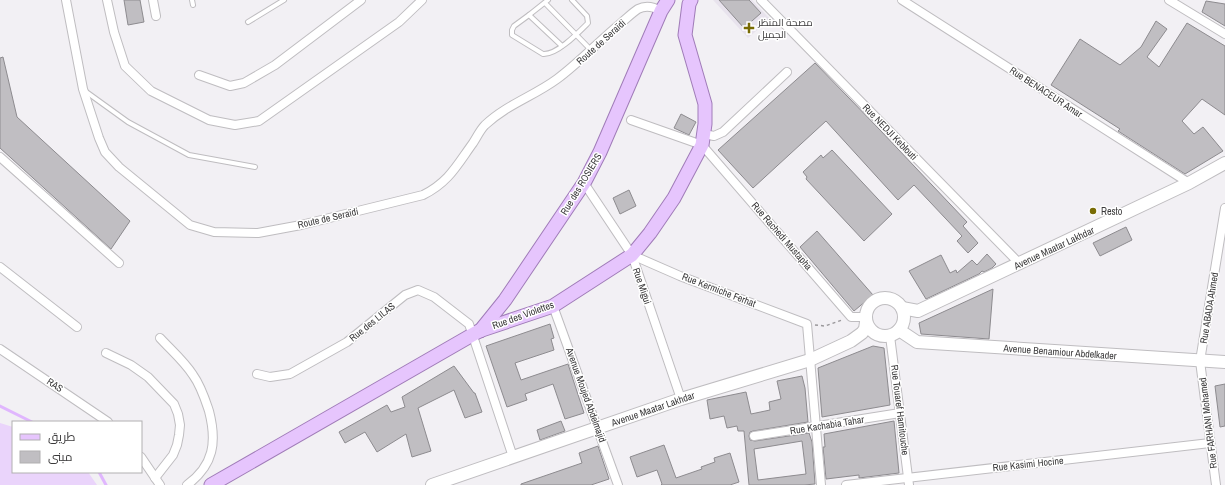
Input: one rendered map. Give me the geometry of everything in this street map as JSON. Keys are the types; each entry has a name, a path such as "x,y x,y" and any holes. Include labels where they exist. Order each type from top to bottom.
{"main road":[{"name":"Rue des Violettes","path":"210,485 476,334 553,306 632,255 650,233 674,198 703,140 705,104 685,35 690,0"},
{"name":"Rue des ROSIERS","path":"476,334 505,300 584,183 600,152 664,6"},
{"name":"Avenue Maatar Lakhdar","path":"902,308 918,312 1189,183 1225,163"},
{"path":"881,298 893,300 902,308 904,319 901,328 894,333 878,335 869,328 866,320 867,310 870,305 881,298"},
{"name":"Avenue Maatar Lakhdar","path":"432,485 681,399 810,360 851,341 862,333 865,328 866,320"},
{"name":"Avenue Benamiour Abdelkader","path":"894,333 916,342 1225,362"}],"street":[{"name":"Route de Seraïdi","path":"66,0 83,89 105,152 119,167 190,225 214,232 258,233 301,225 375,207 423,195 434,190 452,174 484,126 501,112 536,94 556,80 576,65 609,32 637,10 649,7 664,6"},
{"path":"107,0 114,32 125,66 151,92 209,120 235,125 259,121 399,22 422,0"},
{"path":"153,0 156,16"},
{"path":"199,76 230,86 244,83 275,65 361,0"},
{"name":"Rue NEDJI Keblouti","path":"761,0 1020,264"},
{"name":"Rue BENACEUR Amar","path":"902,0 1189,183"},
{"path":"1170,0 1225,34"},
{"path":"631,120 703,140 723,132 787,72"},
{"name":"Rue Rachedi Mustapha","path":"703,140 851,317"},
{"path":"0,157 119,263"},
{"name":"Rue Migui","path":"584,183 632,255 681,399"},
{"name":"Rue ABADA Ahmed","path":"1200,361 1225,208"},
{"name":"Rue Kermiche Ferhat","path":"632,255 680,276 808,324"},
{"path":"0,267 77,327"},
{"name":"Rue des LILAS","path":"257,374 270,377 290,374 347,342 405,296 418,290 434,297 469,324 476,334"},
{"name":"Avenue Moujed Abdelmajid","path":"553,306 618,485"},
{"path":"851,317 866,320"},
{"path":"808,324 820,485"},
{"name":"Rue Touaref Hamitouche","path":"894,333 900,413 909,481"},
{"path":"476,334 513,457"},
{"path":"160,338 193,374 205,397 214,433 213,445 207,463 197,478 187,485"},
{"name":"RAS","path":"0,349 107,421"},
{"path":"106,353 131,365 148,377 174,404 180,424 177,445 173,455 157,482 142,459"},
{"name":"Rue FARHANI Mohamed","path":"1200,361 1216,485"},
{"name":"Rue Kachabia Tahar","path":"754,436 900,413"},
{"name":"Rue Kasimi Hocine","path":"846,485 909,481 1210,443"}],"lane":[{"path":"192,0 193,5"},
{"path":"248,22 284,0"},
{"path":"572,0 587,16 588,23 576,35 551,53 543,54 512,35 514,26 547,2 576,35 591,50"},
{"path":"529,15 562,46"},
{"path":"83,89 128,122 189,155 255,167"}],"path":[{"path":"808,324 826,326 851,317"}],"shaded area":[{"name":"مصحة المنظر الجميل","path":"713,0 752,0 770,19 748,38"},
{"path":"0,423 12,427 12,473 89,473 97,485 0,485"}],"building":[{"path":"124,0 140,0 144,22 128,25"},
{"path":"719,0 749,0 761,13 744,28"},
{"path":"1206,1 1225,4 1225,26 1202,12"},
{"path":"1156,21 1167,29 1147,57 1159,67 1187,23 1225,46 1225,115 1202,99 1182,121 1194,134 1203,127 1223,151 1185,174 1118,131 1120,129 1051,85 1080,39 1120,65 1141,47"},
{"path":"3,57 17,117 130,221 111,249 0,148 0,58"},
{"path":"815,63 967,222 963,226 978,243 968,253 957,241 962,236 914,185 898,200 826,121 753,188 718,150"},
{"path":"681,114 696,122 689,135 674,128"},
{"path":"832,150 892,214 864,241 806,179 807,177 803,172 821,155 823,158"},
{"path":"629,190 636,206 620,214 613,198"},
{"path":"1126,227 1132,240 1100,256 1093,243"},
{"path":"817,231 873,295 854,311 800,247"},
{"path":"987,254 996,264 992,268 984,272 982,271 979,274 926,299 909,271 941,255 950,273 956,270 957,273 972,260 977,265"},
{"path":"993,289 989,339 921,334 919,323"},
{"path":"550,324 554,338 551,339 554,350 515,363 521,380 568,364 584,413 565,419 553,384 525,394 527,400 507,407 486,346"},
{"path":"873,346 884,348 890,405 822,417 818,368"},
{"path":"454,366 475,393 482,412 465,418 454,390 418,408 431,451 412,457 406,434 377,452 365,432 345,443 339,432 387,405 391,412 405,407 402,397"},
{"path":"802,376 805,388 808,422 753,431 750,432 750,440 755,441 809,433 812,442 815,484 749,485 744,431 738,431 737,426 727,428 724,416 710,419 707,400 746,392 751,414 770,410 769,402 781,399 777,381","holes":["802,441 806,474 758,480 754,449"]},
{"path":"1225,384 1225,426 1220,427 1215,386"},
{"path":"561,421 565,431 540,440 537,430"},
{"path":"894,421 899,473 859,478 859,475 826,479 823,447 825,447 824,434"},
{"path":"664,445 676,478 702,469 701,467 715,462 714,458 730,453 739,482 730,485 661,485 662,484 657,470 637,477 630,457"},
{"path":"598,446 609,479 591,485 521,485 582,463 579,453"}],"waterway":[{"path":"0,406 30,421"},
{"path":"100,473 106,485"}],"place":[{"name":"مصحة المنظر الجميل","path":"749,28"},
{"name":"Resto","path":"1093,211"}]}
